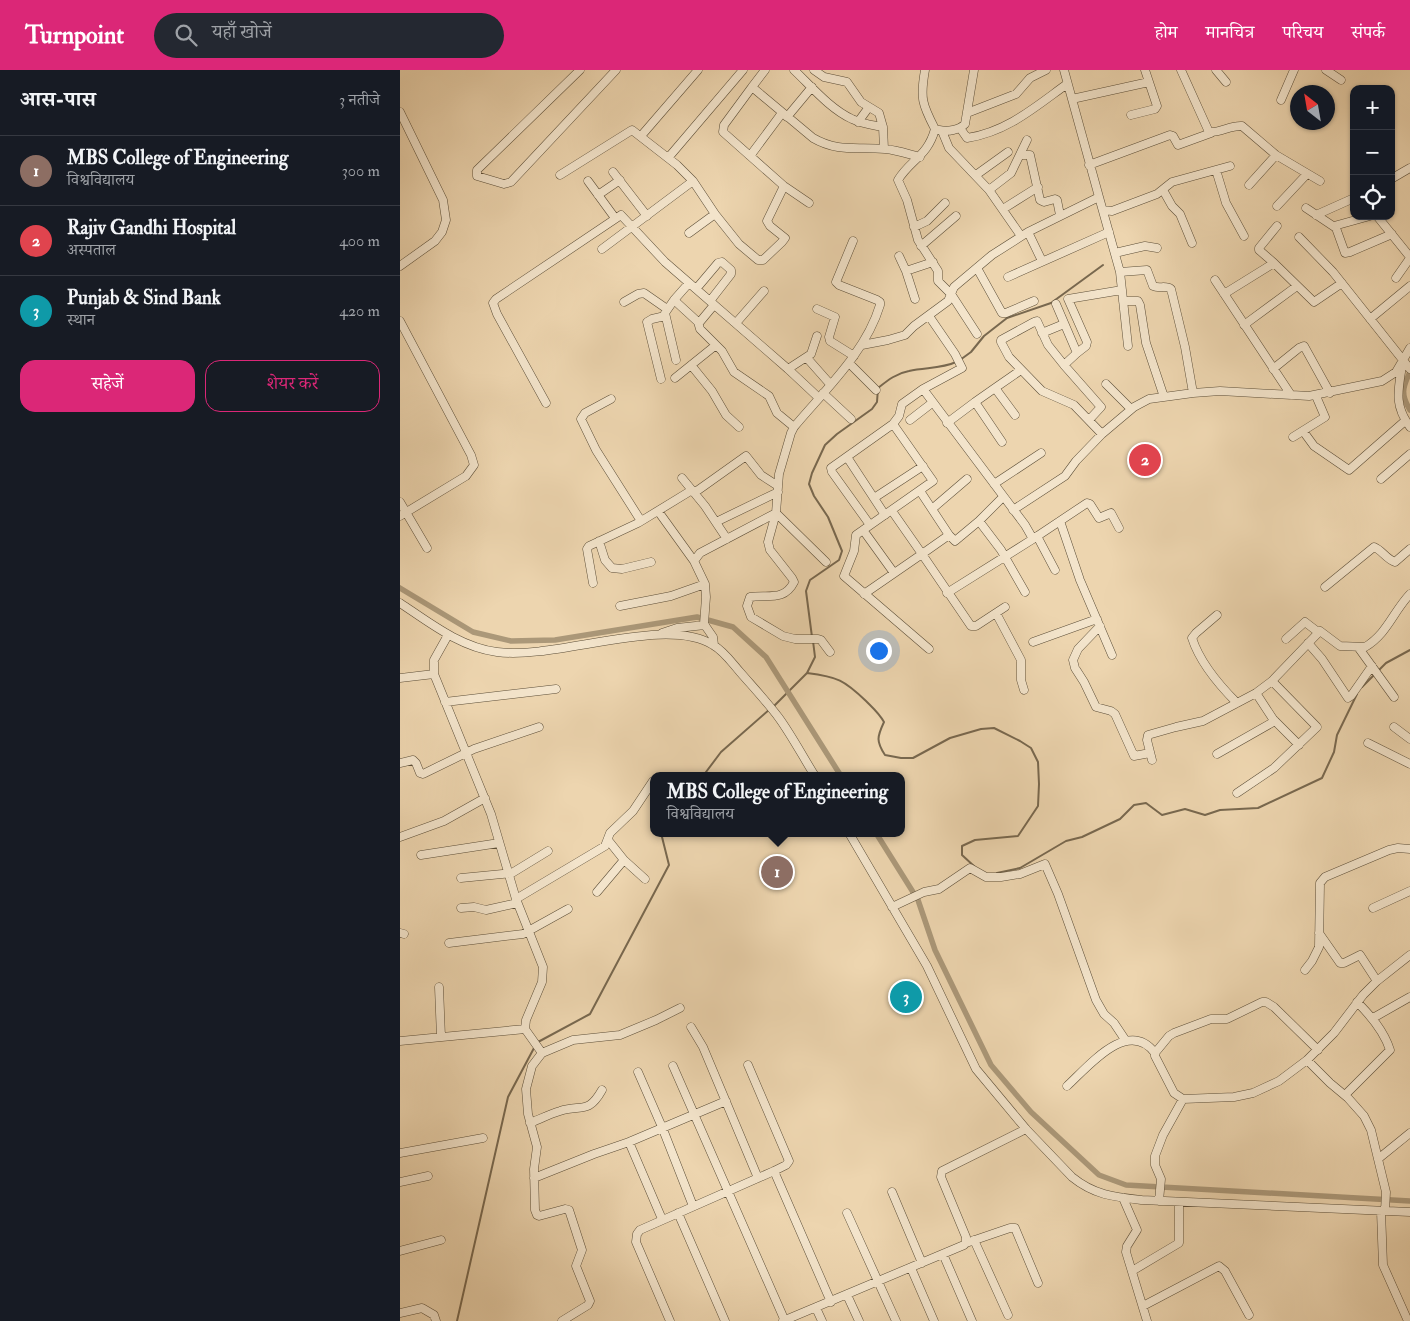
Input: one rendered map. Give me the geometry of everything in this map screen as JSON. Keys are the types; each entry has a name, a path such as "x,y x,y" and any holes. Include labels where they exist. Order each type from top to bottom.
{"street":[{"path":"580,70 477,170 476,176 504,184 511,182 616,70"},
{"path":"641,136 698,70"},
{"path":"668,158 743,70 754,84 785,115 813,138 830,146 847,149 884,149 920,157"},
{"path":"766,70 723,128 725,134 784,186 809,203"},
{"path":"794,70 841,113 858,122 883,127"},
{"path":"814,70 824,77 847,82 861,102 879,114 883,127 884,149"},
{"path":"925,70 922,98 926,112 951,151 990,190 1021,236"},
{"path":"938,130 960,128 965,124 974,70"},
{"path":"967,113 1016,94 1030,78 1046,70"},
{"path":"1064,70 1120,272 1128,346"},
{"path":"1131,115 1156,108 1157,104 1145,70"},
{"path":"1181,70 1211,133"},
{"path":"1216,70 1226,82"},
{"path":"1281,100 1294,70"},
{"path":"1326,70 1341,80"},
{"path":"1072,99 1149,82"},
{"path":"960,128 967,138 1002,128 1029,113 1067,84"},
{"path":"750,156 812,87"},
{"path":"858,122 869,107"},
{"path":"400,112 443,200 446,220 442,232 435,241 400,266"},
{"path":"1089,165 1170,135 1173,136 1178,145 1238,125 1242,126 1276,155 1320,181"},
{"path":"938,130 920,157 899,178 921,246 938,270 939,283 951,294 977,334"},
{"path":"560,175 627,132 635,131 693,181 715,214 744,248 758,260 764,260 785,238 766,221 784,186"},
{"path":"990,190 1010,173 1028,140"},
{"path":"976,175 1008,152"},
{"path":"1020,155 1030,155 1041,202 1057,200 1060,215"},
{"path":"1249,185 1276,155"},
{"path":"1103,210 1112,211 1157,194 1172,182 1230,166"},
{"path":"1395,177 1410,168"},
{"path":"1216,170 1224,198 1244,236"},
{"path":"613,172 647,216"},
{"path":"1277,206 1307,174"},
{"path":"598,195 620,180"},
{"path":"588,181 615,218"},
{"path":"602,249 693,181"},
{"path":"1003,209 1038,187"},
{"path":"1163,190 1172,206 1180,214 1192,243"},
{"path":"862,345 902,336 948,301 954,287 992,255 1028,232 1099,197"},
{"path":"1316,214 1350,200"},
{"path":"914,227 927,220 945,203"},
{"path":"1306,208 1334,226 1343,251 1347,253 1392,234"},
{"path":"689,233 715,214"},
{"path":"546,403 497,314 493,303 621,215 665,262 692,286 850,418"},
{"path":"921,246 956,216"},
{"path":"1334,226 1356,220"},
{"path":"1380,220 1410,257 1396,278"},
{"path":"1277,226 1259,250 1314,302 1342,283"},
{"path":"1028,232 1042,261"},
{"path":"1008,277 1109,232"},
{"path":"1299,237 1342,283 1407,366"},
{"path":"830,652 823,642 818,639 794,639 783,636 754,620 747,611 746,606 750,597 779,596 786,592 794,582 773,554 769,545 776,513 779,474 794,427 849,364 862,345 880,305 880,302 877,300 839,285 836,282 853,241"},
{"path":"1115,256 1145,246 1157,248"},
{"path":"899,256 915,299"},
{"path":"661,380 648,322 666,312 674,300 718,263 722,262 731,270 731,274 699,323"},
{"path":"906,271 933,262"},
{"path":"1224,294 1274,263"},
{"path":"977,268 1002,313 1006,314 1034,302"},
{"path":"1120,272 1147,270 1153,286 1170,289 1185,347 1193,393"},
{"path":"1214,280 1290,395"},
{"path":"1244,326 1297,286"},
{"path":"1370,319 1410,286"},
{"path":"1064,365 1086,346 1087,342 1068,299 1122,290"},
{"path":"736,323 764,291"},
{"path":"624,302 638,294 644,293 666,312 676,360"},
{"path":"674,300 699,323 700,329 724,353 734,372 769,396 777,413 794,427"},
{"path":"1124,301 1138,301 1140,305 1146,343 1164,397"},
{"path":"1056,304 1077,353"},
{"path":"817,309 834,317 829,337 830,341 854,356"},
{"path":"870,525 832,472 832,467 892,424 900,416 902,404 962,368 959,360 929,316"},
{"path":"400,321 472,456 474,465 466,476 403,514"},
{"path":"1088,420 1101,407 1048,345 1038,323 1035,321 1001,340 1009,357 1042,391 1074,405 1088,420 1102,434"},
{"path":"1042,333 1064,324"},
{"path":"788,368 807,358 813,349 817,336"},
{"path":"675,378 716,345"},
{"path":"1273,369 1304,346 1330,393"},
{"path":"1303,431 1314,446 1349,470 1408,424 1401,414 1397,398 1407,366 1410,348"},
{"path":"807,358 830,384"},
{"path":"849,364 876,390"},
{"path":"691,365 712,391 726,414 739,427"},
{"path":"1013,510 1065,476 1076,461 1102,434 1131,409 1144,401 1193,393 1220,391 1302,397 1316,396 1387,378 1407,366"},
{"path":"947,422 1021,370"},
{"path":"1106,384 1131,409"},
{"path":"995,388 1014,415"},
{"path":"923,390 1035,538 1055,570"},
{"path":"1294,437 1325,417 1316,396"},
{"path":"611,399 586,413 581,419 596,450 641,521"},
{"path":"910,420 932,402"},
{"path":"975,402 1002,442"},
{"path":"892,424 933,481 856,535 854,551 844,576 929,648"},
{"path":"994,484 1041,454"},
{"path":"1381,479 1410,454"},
{"path":"593,583 587,549 591,544 641,521 693,491 746,456 762,475 778,489"},
{"path":"847,457 874,498 889,513 922,554 971,626 976,626 1005,607"},
{"path":"874,498 923,466"},
{"path":"682,478 727,539"},
{"path":"932,509 967,479"},
{"path":"716,522 778,489"},
{"path":"920,491 955,541 1004,497"},
{"path":"400,502 403,514 427,548"},
{"path":"947,593 1089,503 1099,518 1111,513 1119,528"},
{"path":"658,511 694,561 705,584 706,607 704,624 712,637 714,645"},
{"path":"694,561 696,556 704,550 776,513"},
{"path":"776,513 826,562"},
{"path":"979,521 1005,556 1025,592"},
{"path":"1060,521 1080,580 1112,655"},
{"path":"863,530 894,572"},
{"path":"864,594 949,535"},
{"path":"599,541 605,560 612,568 622,569 652,562"},
{"path":"1325,587 1374,548 1395,562 1410,549"},
{"path":"620,606 664,598 705,584"},
{"path":"1286,638 1305,622 1340,646 1367,646 1383,632 1410,594"},
{"path":"400,603 448,635 481,649 512,653 548,651 612,640 658,635 694,637 714,645 764,698 780,720 812,772"},
{"path":"996,612 1021,660 1021,680 1024,690"},
{"path":"1217,615 1192,638 1209,671 1220,686 1237,703"},
{"path":"1033,642 1098,623"},
{"path":"1098,623 1078,649 1073,660 1075,668 1096,706 1115,714 1134,756 1151,756 1147,740 1148,735 1203,721 1256,693 1272,681 1318,632"},
{"path":"658,635 676,628 704,624"},
{"path":"448,635 434,660 434,674 492,814 516,901 530,931 543,967 542,982 526,1020 525,1028 542,1051"},
{"path":"1308,643 1322,659 1348,698 1375,670"},
{"path":"1358,647 1394,697"},
{"path":"400,678 434,674"},
{"path":"1237,793 1266,774 1317,729 1317,726 1272,681"},
{"path":"445,702 556,689"},
{"path":"1256,693 1275,721 1299,745"},
{"path":"1217,754 1275,721"},
{"path":"400,762 413,760 420,773 423,774 495,741 539,727"},
{"path":"1394,727 1410,739"},
{"path":"1368,743 1410,764"},
{"path":"461,908 474,907 486,910 516,901 601,849 606,845 613,830 634,811 650,786"},
{"path":"400,837 444,821 485,798"},
{"path":"851,837 928,966 976,1069 1026,1129 1080,1184 1098,1193 1123,1198 1159,1198 1179,1202 1384,1209 1410,1212"},
{"path":"608,840 624,860 645,879"},
{"path":"421,855 499,843"},
{"path":"1306,970 1317,950 1319,886 1322,880 1389,850 1410,849"},
{"path":"461,878 509,874 548,852"},
{"path":"597,892 624,860"},
{"path":"892,906 924,892 939,889 970,868 986,877 1001,877 1020,874 1045,864 1058,894 1096,1000 1104,1014 1114,1023 1126,1041"},
{"path":"1373,908 1410,891"},
{"path":"449,943 513,936 530,931 568,909"},
{"path":"1319,932 1340,963 1360,955 1377,981"},
{"path":"1067,1086 1108,1048 1126,1041 1144,1042 1155,1054 1156,1061 1171,1088 1176,1095 1183,1099 1244,1096 1279,1082 1307,1060 1334,1033 1357,1002 1377,981 1410,955"},
{"path":"439,987 442,1037"},
{"path":"1373,1018 1410,997"},
{"path":"1155,1054 1174,1033 1211,1019 1227,1019 1262,1002 1266,1002 1274,1007 1318,1050"},
{"path":"1345,1095 1390,1050 1386,1039 1373,1018 1357,1002"},
{"path":"562,1321 590,1302 576,1266 582,1252 582,1247 569,1210 565,1209 542,1216 537,1215 535,1210 534,1178 536,1147 527,1104 528,1080 532,1066 542,1051 573,1040 620,1034 661,1018 680,1008"},
{"path":"400,1041 525,1028"},
{"path":"691,1028 703,1048 758,1178"},
{"path":"1307,1060 1345,1095 1367,1122 1386,1192 1383,1265 1408,1321"},
{"path":"670,1321 636,1242 637,1234 640,1230 662,1219 774,1171 786,1165 789,1161 748,1065"},
{"path":"673,1066 784,1321 970,1242 1010,1228 1015,1228 1038,1283"},
{"path":"638,1072 693,1206"},
{"path":"530,1123 560,1111 586,1107 596,1101 602,1090"},
{"path":"1159,1198 1161,1179 1155,1165 1155,1156 1163,1135 1183,1099"},
{"path":"534,1178 726,1102"},
{"path":"1008,1315 966,1235 941,1177 942,1171 1026,1129"},
{"path":"1378,1159 1410,1133"},
{"path":"400,1153 483,1138"},
{"path":"629,1142 662,1219"},
{"path":"774,1171 831,1302"},
{"path":"400,1182 428,1176"},
{"path":"892,1192 922,1263"},
{"path":"1123,1198 1137,1230 1126,1249 1147,1321"},
{"path":"1132,1271 1180,1243 1179,1202"},
{"path":"678,1212 725,1321"},
{"path":"848,1213 896,1321"},
{"path":"400,1252 441,1240"},
{"path":"943,1254 972,1321"},
{"path":"1143,1306 1219,1266 1225,1271 1248,1315"},
{"path":"911,1268 934,1321"},
{"path":"847,1295 859,1321"},
{"path":"400,1313 422,1308 434,1315 436,1321"},
{"path":"816,1308 822,1321"}],"waterway":[{"path":"960,360 971,352 984,336 1007,318 1051,303 1103,265"},
{"path":"812,637 806,591 810,580 839,560 842,551 828,517 814,496 809,484 825,445 872,409 877,402 878,388 893,377 900,373 945,366 956,362"},
{"path":"1410,372 1404,391 1405,400 1410,410"},
{"path":"400,588 473,632 511,641 555,640 697,617 733,627 766,657 838,772"},
{"path":"774,706 807,673 815,657 813,641"},
{"path":"1378,671 1386,663 1410,650"},
{"path":"807,673 826,676 846,684 876,711 884,722 879,739 880,746 885,755 913,758 950,738 981,729 994,728 1031,748 1038,762 1038,806 1018,836 975,840 962,846 962,855 975,867"},
{"path":"1362,687 1375,674"},
{"path":"997,873 1020,868 1066,841 1082,837 1120,819 1134,805 1146,803 1162,815 1185,809 1205,815 1220,810 1258,808 1322,778 1334,752 1337,735 1357,694"},
{"path":"706,772 721,752 770,709"},
{"path":"538,1042 590,1014 669,865 662,837"},
{"path":"879,837 918,900 935,950 991,1065 1031,1112 1099,1175 1126,1185 1410,1201"},
{"path":"457,1321 508,1097 534,1048"}],"place":[{"name":"Rajiv Gandhi Hospital","path":"1145,460"},
{"name":"MBS College of Engineering","path":"777,872"},
{"name":"Punjab & Sind Bank","path":"906,997"}]}
